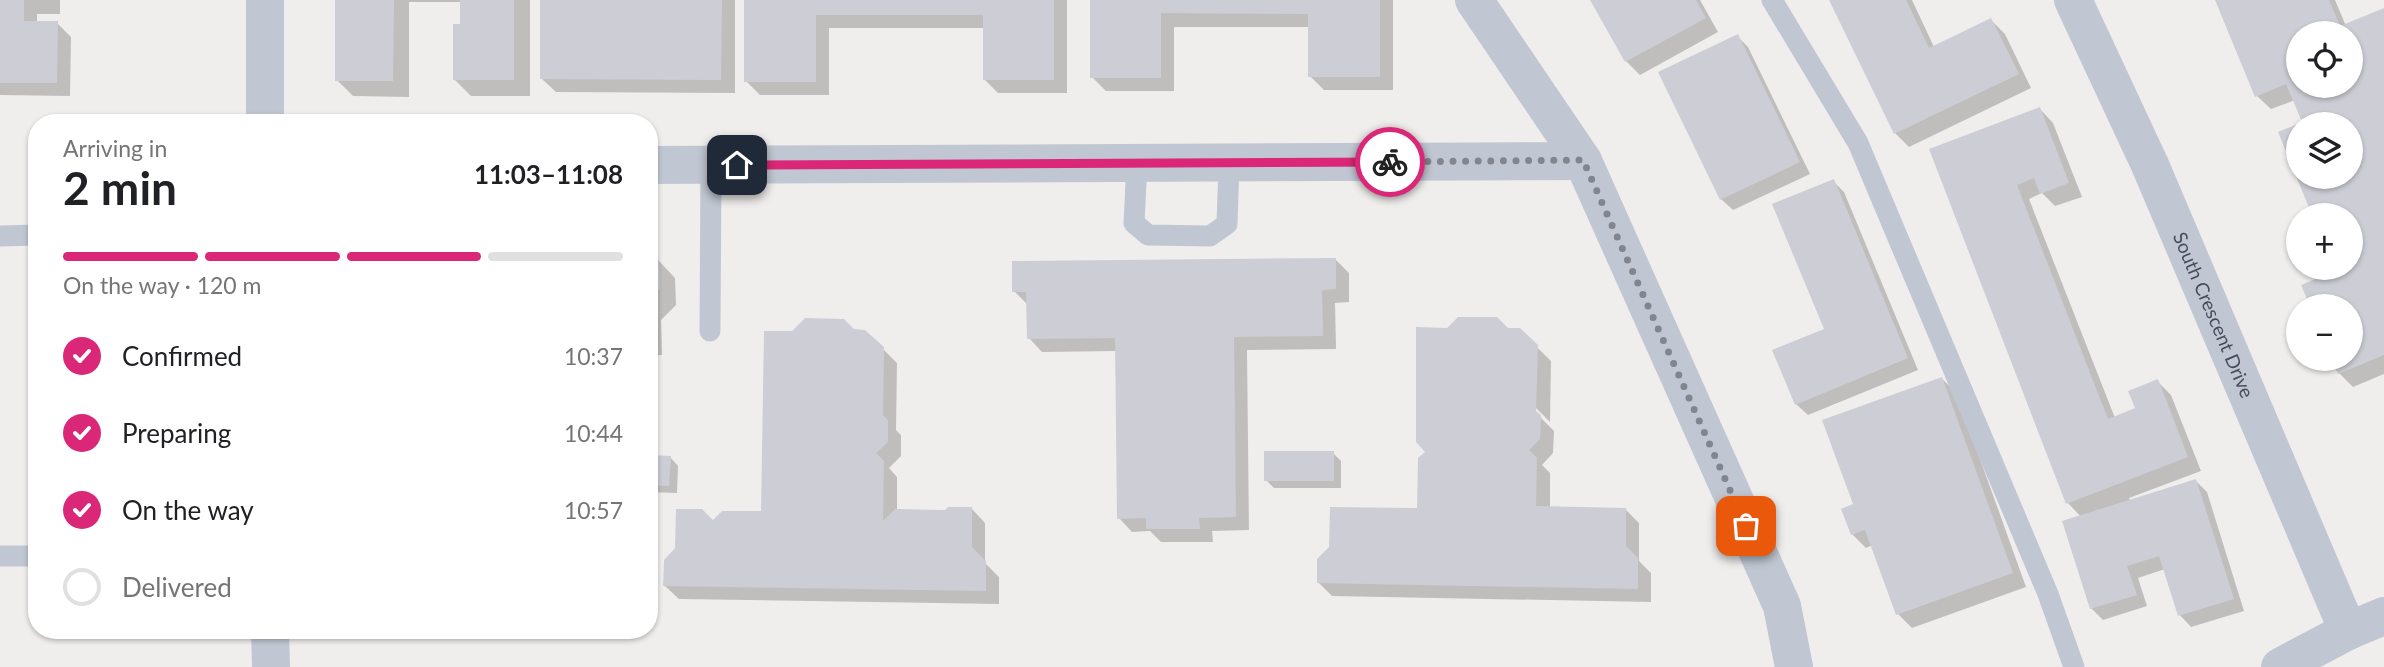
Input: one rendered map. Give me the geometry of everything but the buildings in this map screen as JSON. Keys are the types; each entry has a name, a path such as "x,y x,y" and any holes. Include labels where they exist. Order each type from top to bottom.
{"street":[{"path":"265,0 265,114"},
{"path":"1474,0 1583,160 1782,606 1794,667"},
{"name":"South Crescent Drive","path":"2073,0 2150,165 2348,631"},
{"path":"658,165 1583,160"},
{"path":"2280,667 2348,631 2384,616"},
{"path":"271,639 271,667"}],"lane":[{"path":"1772,0 1858,143 2048,594 2074,667"},
{"path":"1137,163 1134,223 1148,235 1210,236 1227,224 1229,164"},
{"path":"710,331 711,165"},
{"path":"0,236 28,235"},
{"path":"0,556 28,556"}],"way so far":[{"path":"1390,162 1583,160 1746,526"}],"route":[{"path":"737,165 1390,162"}]}
